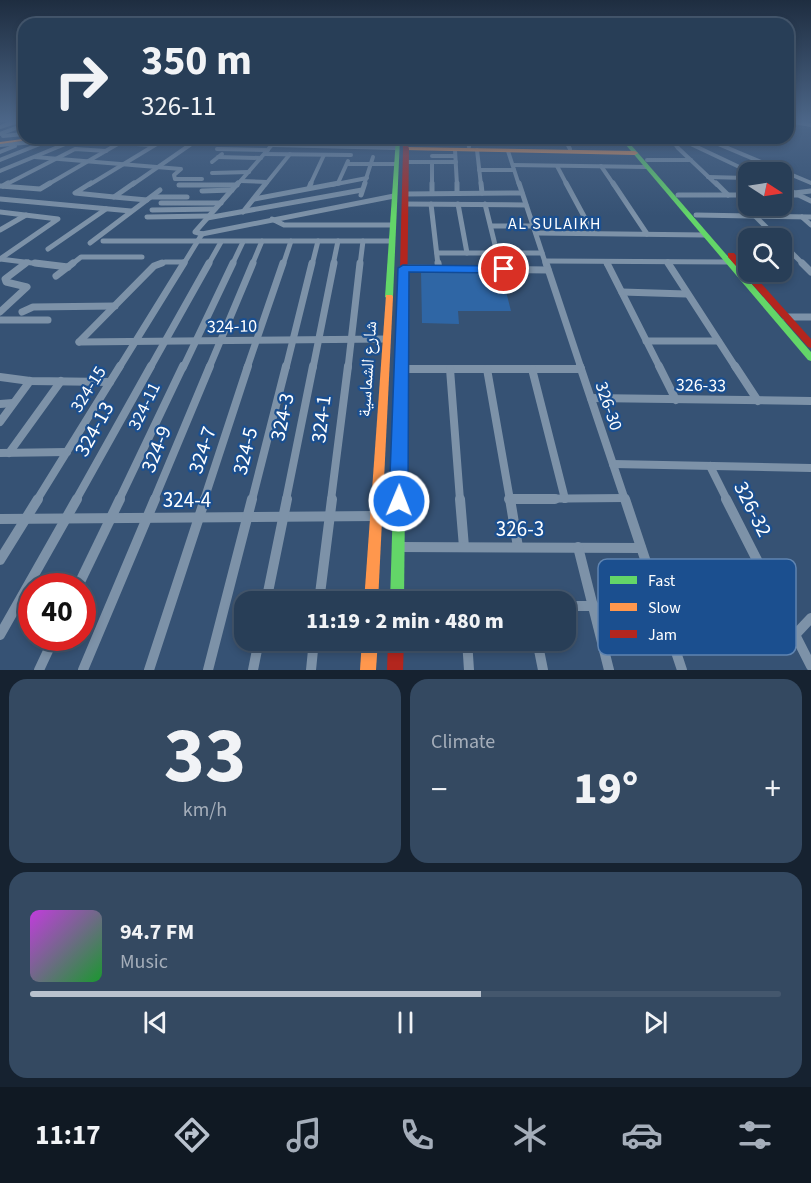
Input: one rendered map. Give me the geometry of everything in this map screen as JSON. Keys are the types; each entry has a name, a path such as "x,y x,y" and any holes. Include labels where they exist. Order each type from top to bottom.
{"main road":[{"name":"شارع الشماسية","path":"372,591 394,196 402,153"},
{"path":"443,153 455,156 459,153"},
{"path":"633,153 647,163 678,195 729,262 811,358"},
{"path":"640,153 701,225 808,342"},
{"name":"شارع الشماسية","path":"397,591 405,208 401,163"},
{"path":"393,213 405,208"},
{"path":"795,339 808,342"},
{"path":"381,412 400,411"},
{"path":"368,670 369,651"},
{"path":"395,670 396,651"}],"street":[{"path":"0,160 14,153"},
{"path":"0,169 39,153"},
{"path":"0,169 41,153"},
{"path":"2,186 66,153"},
{"path":"2,186 40,189 102,153"},
{"path":"141,153 75,193 114,197 187,197"},
{"path":"114,197 178,153"},
{"path":"212,162 224,153"},
{"path":"232,163 242,153"},
{"path":"257,153 351,155 338,183"},
{"path":"474,153 482,193"},
{"name":"326-30","path":"509,153 645,559"},
{"path":"685,153 728,195"},
{"path":"710,153 738,167"},
{"path":"740,153 811,183"},
{"path":"218,157 237,158 264,154"},
{"path":"208,217 264,154"},
{"path":"243,212 290,154"},
{"path":"309,188 324,155"},
{"path":"35,156 181,169 174,175 175,179 202,179"},
{"path":"347,164 401,163 455,156 457,193"},
{"path":"359,202 373,157"},
{"path":"432,159 432,194"},
{"path":"728,162 754,159"},
{"path":"479,170 691,160"},
{"path":"557,166 593,234"},
{"path":"601,166 647,234"},
{"path":"212,173 249,172"},
{"path":"708,177 738,178"},
{"path":"254,198 367,178"},
{"path":"218,181 267,182"},
{"path":"178,185 239,182"},
{"path":"90,243 160,190"},
{"path":"202,190 232,190"},
{"path":"147,217 208,217 362,190"},
{"path":"792,194 811,191"},
{"path":"792,192 811,201"},
{"path":"405,194 522,193"},
{"path":"678,195 738,195"},
{"path":"199,238 272,219 394,196"},
{"path":"0,199 131,211"},
{"path":"161,203 221,203"},
{"path":"285,204 292,215"},
{"path":"405,208 432,204 526,205"},
{"path":"432,204 439,269"},
{"path":"458,204 467,253"},
{"path":"485,204 497,253"},
{"path":"48,249 106,209"},
{"path":"152,210 215,209"},
{"path":"0,212 58,219 0,259"},
{"path":"0,230 26,215"},
{"path":"755,216 767,228"},
{"path":"490,226 593,234 647,234 755,216 811,217"},
{"name":"324-15","path":"0,560 199,238 195,232 208,217"},
{"path":"802,217 811,225"},
{"path":"272,219 284,225 393,225"},
{"path":"103,241 199,238 220,242 392,241"},
{"name":"324-7","path":"149,670 256,340 291,241"},
{"name":"324-5","path":"208,670 318,241"},
{"name":"324-3","path":"268,591 338,241"},
{"name":"324-1","path":"320,591 363,241"},
{"name":"324-13","path":"0,635 220,242"},
{"name":"324-11","path":"84,573 243,242"},
{"name":"324-9","path":"83,670 262,242"},
{"path":"437,252 497,253 545,262"},
{"path":"792,253 811,272"},
{"path":"56,276 84,257 142,257"},
{"path":"0,259 68,267"},
{"path":"0,312 27,287 6,282 5,279 28,262"},
{"path":"22,312 33,306 115,306 159,263 184,262"},
{"path":"403,268 439,269 545,262 729,262"},
{"path":"606,262 676,400"},
{"path":"667,262 758,401"},
{"path":"622,292 686,294"},
{"name":"324-10","path":"115,306 79,342 386,339"},
{"path":"786,317 811,317"},
{"path":"0,320 48,320"},
{"path":"646,341 718,341"},
{"path":"401,369 581,369"},
{"path":"450,369 464,547"},
{"path":"487,369 518,547"},
{"path":"532,369 564,499"},
{"path":"0,376 30,381 110,382"},
{"path":"0,422 30,381"},
{"path":"5,453 61,381"},
{"name":"326-33","path":"591,398 811,401"},
{"path":"0,404 12,403"},
{"path":"5,453 67,452"},
{"path":"613,464 811,468"},
{"name":"326-32","path":"710,466 757,559"},
{"path":"509,499 625,498"},
{"name":"324-4","path":"0,519 375,516"},
{"name":"326-3","path":"398,547 641,548"},
{"path":"578,547 598,623"},
{"path":"576,606 594,606"},
{"path":"796,634 811,618"},
{"name":"326-32","path":"796,637 811,666"},
{"path":"39,670 48,651"},
{"path":"254,670 257,651"},
{"path":"311,670 313,651"},
{"path":"468,651 469,670"},
{"path":"539,651 543,670"},
{"path":"605,655 609,670"},
{"name":"326-30","path":"677,655 682,670"}],"shaded area":[{"path":"421,271 501,272 511,311 458,311 459,324 422,323"}],"traffic: fast":[{"path":"389,297 397,153"},
{"path":"635,153 811,358"},
{"path":"397,591 403,309"}],"traffic: slow":[{"path":"372,591 389,297"},
{"path":"368,670 369,651"}],"traffic: jam":[{"path":"403,309 406,153"},
{"path":"731,255 811,345"},
{"path":"395,670 396,651"}],"district":[{"name":"AL SULAIKH","path":"555,223"}],"route":[{"path":"399,501 403,268 504,269"}]}
